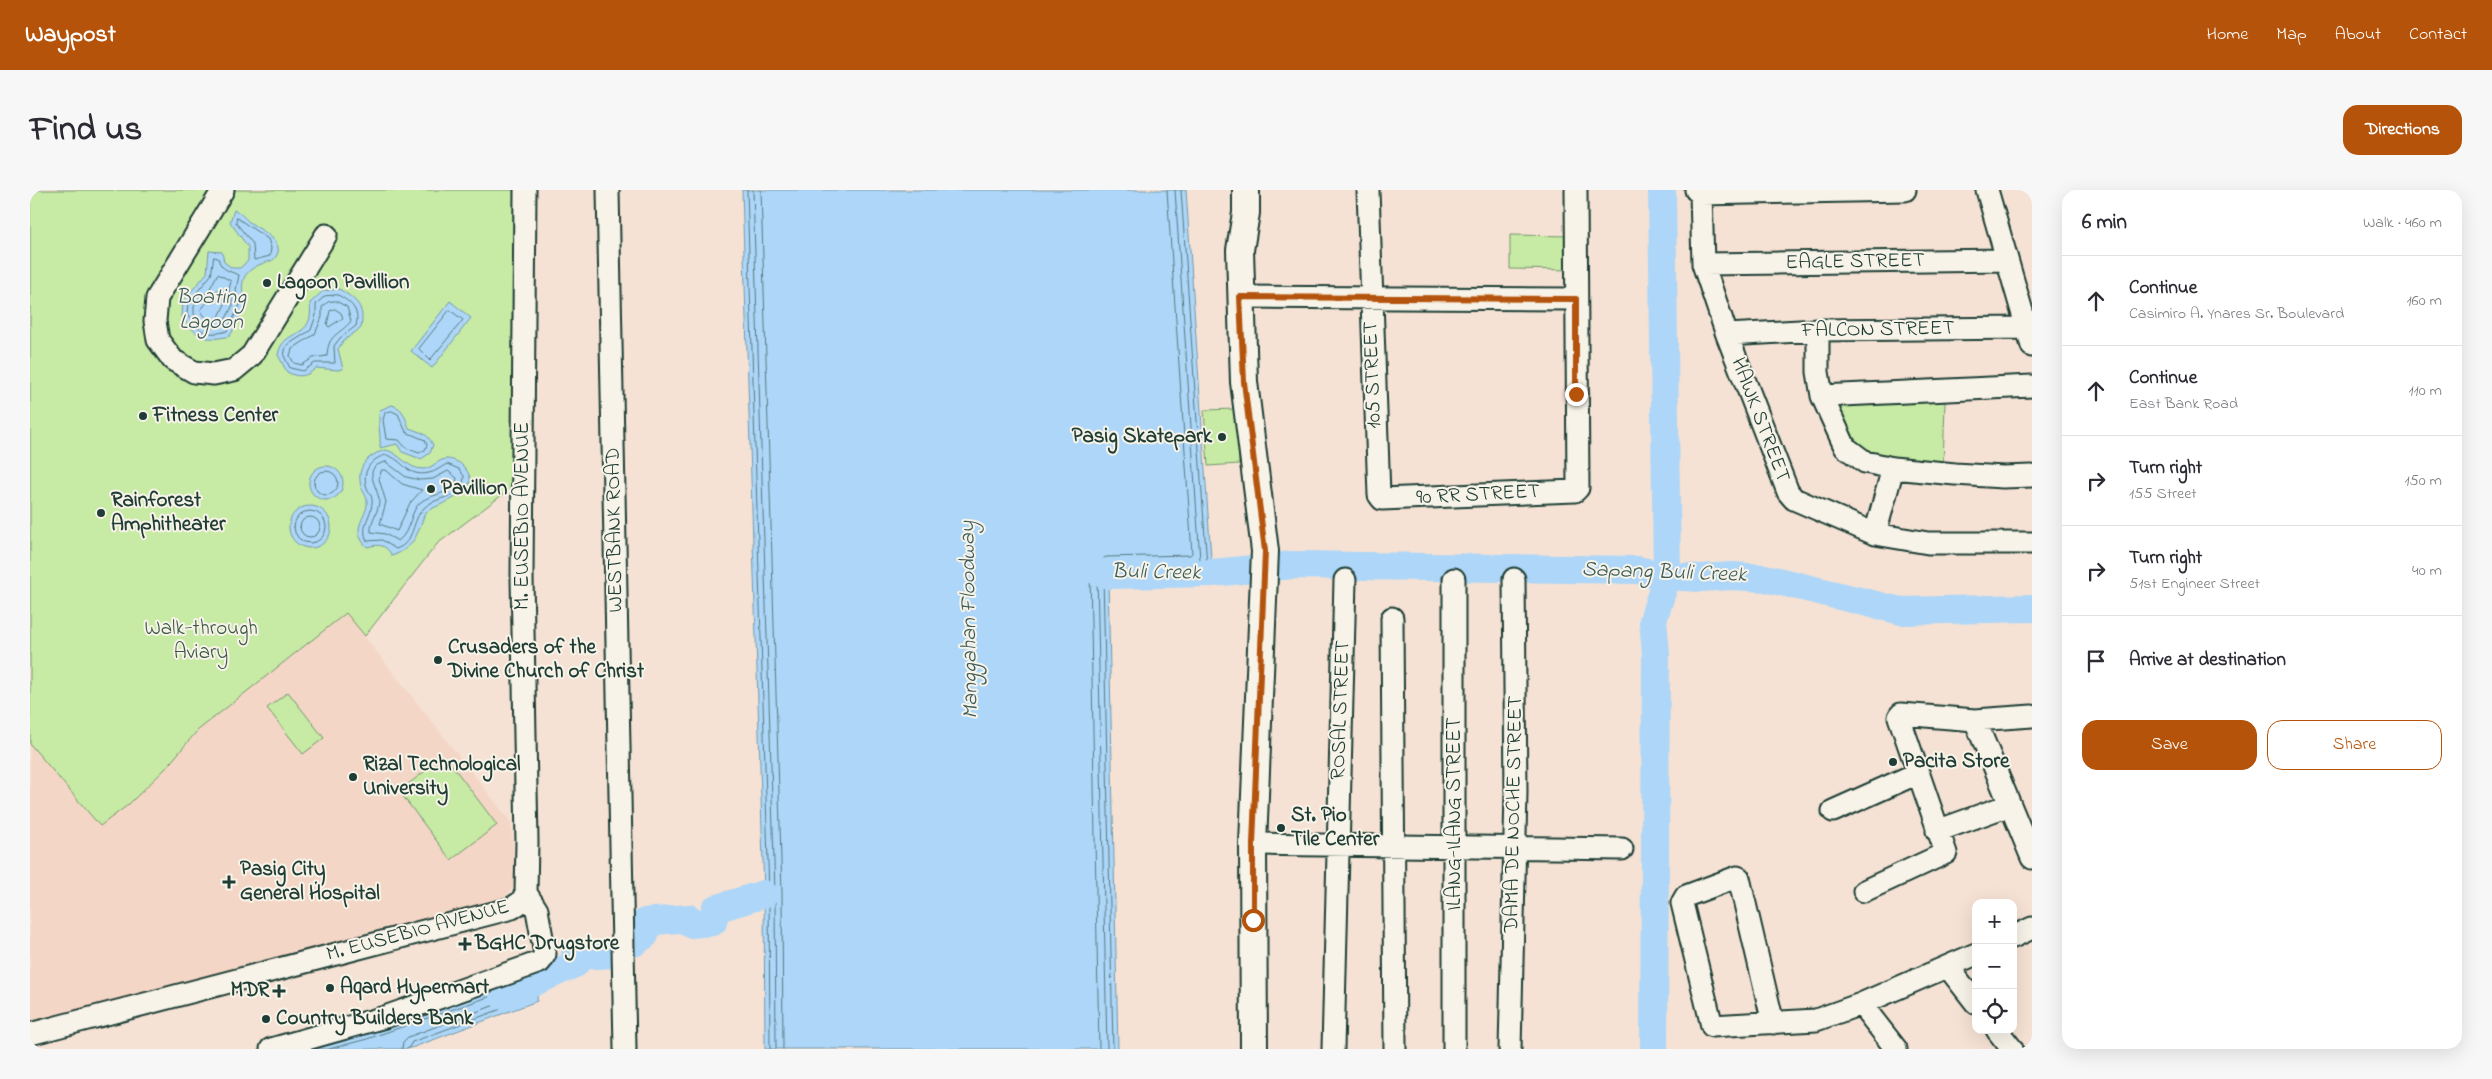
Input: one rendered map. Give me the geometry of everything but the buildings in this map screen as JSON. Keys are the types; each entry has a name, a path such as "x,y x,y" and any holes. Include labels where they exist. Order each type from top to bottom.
{"main road":[{"path":"1228,190 1229,215 1240,250"},
{"path":"1246,190 1246,213 1240,250 1244,382 1265,551 1253,844 1254,1049"}],"street":[{"path":"223,190 158,298 155,321 158,340 173,360 194,372 214,374 234,370 252,356 326,235"},
{"name":"M. EUSEBIO AVENUE","path":"30,1034 512,908 521,902 526,893 522,586 525,190"},
{"name":"WESTBANK ROAD","path":"608,190 625,1049"},
{"name":"105 STREET","path":"1368,190 1375,446 1379,495 1382,500"},
{"path":"1240,297 1576,299 1576,190"},
{"path":"1698,192 1905,190"},
{"path":"1987,190 2030,337"},
{"name":"HAWK STREET","path":"1698,192 1703,264 1727,334 1788,492 1794,498 1875,534 1928,543 2032,543"},
{"name":"EAGLE STREET","path":"1703,264 2006,260"},
{"name":"90 RR STREET","path":"1382,500 1575,491 1579,484 1576,299"},
{"path":"1818,330 1818,372 1822,396 1845,447 1865,462 1894,468 2003,477 2032,476"},
{"name":"FALCON STREET","path":"1727,334 1818,330 2030,337"},
{"path":"1822,396 2032,386"},
{"path":"1875,534 1894,468"},
{"name":"ILANG-ILANG STREET","path":"1454,579 1454,1049"},
{"name":"DAMA DE NOCHE STREET","path":"1510,1049 1516,782 1514,579"},
{"name":"ROSAL STREET","path":"1333,1049 1345,580"},
{"path":"1392,618 1396,1049"},
{"path":"1864,891 1945,854 1899,717 1901,714 1975,720 2032,716"},
{"path":"1975,720 2032,858"},
{"path":"1833,811 1918,773"},
{"path":"1937,831 2009,805"},
{"path":"1253,844 1622,848"},
{"path":"1773,1023 1739,878 1737,877 1686,896 1682,903 1712,1026 1773,1023 1816,1020 1860,1004 1972,956"},
{"path":"271,1049 385,1017 540,962 545,954 537,910 526,893"},
{"path":"2017,935 2032,928"},
{"path":"1948,967 1972,998"},
{"path":"1860,1004 1896,1049"},
{"path":"2000,1034 2012,1049"}],"shaded area":[{"path":"346,613 511,822 516,882 502,904 433,923 352,939 226,976 30,1024 30,744 100,826 166,768 197,731"}],"green space":[{"name":"Walk-through Aviary","path":"30,190 515,190 514,486 437,544 365,636 346,613 197,731 166,768 128,805 100,826 30,744"},
{"path":"1510,235 1572,236 1572,270 1510,269"},
{"path":"1829,401 1945,402 1943,467 1895,465 1849,442"},
{"name":"Pasig Skatepark","path":"1236,409 1239,464 1208,466 1204,410"},
{"path":"288,692 324,738 303,754 267,708"},
{"path":"445,756 497,825 451,860 399,791"}],"water":[{"path":"742,190 1186,190 1212,573 1108,576 1118,1049 765,1049 764,894"},
{"name":"Boating Lagoon","path":"234,210 271,237 278,247 278,252 273,260 256,266 246,274 243,291 246,305 230,336 207,338 192,329 182,317 183,301 207,273 209,251 222,252 224,262 232,268 240,268 248,261 248,247 230,222"},
{"path":"339,289 355,300 362,314 361,328 343,341 338,349 343,369 316,368 302,376 287,372 278,355 281,346 308,324 310,303 323,291"},
{"path":"450,301 471,318 432,368 411,351"},
{"path":"392,405 402,411 409,428 423,434 431,441 433,445 430,453 421,459 402,452 397,444 380,448 380,410"},
{"path":"386,450 412,466 422,469 429,468 446,459 453,460 462,465 469,475 470,483 458,496 425,513 414,539 406,549 392,556 384,547 375,545 367,547 359,534 359,528 367,507 367,499 362,488 360,473 369,458"},
{"path":"326,466 333,467 338,471 342,476 342,490 338,495 333,499 326,500 319,499 314,495 310,490 309,483 310,476 314,471 319,467"},
{"path":"306,506 314,506 325,512 331,527 325,542 314,548 306,548 295,542 289,531 289,523 295,512"},
{"path":"539,968 537,1001 414,1047 406,1049 284,1049"}],"waterway":[{"path":"1654,1049 1656,654 1653,620 1667,576 1662,190"},
{"name":"Sapang Buli Creek","path":"1074,562 1108,575 1212,573 1293,565 1637,570 1667,576 1765,578 1901,611 2032,608"},
{"path":"634,943 645,935 645,922 689,918 690,924 713,922 715,909 764,894"},
{"path":"503,996 575,964 575,956 617,954"}],"place":[{"name":"Lagoon Pavillion","path":"267,283"},
{"name":"Fitness Center","path":"143,416"},
{"name":"Pasig Skatepark","path":"1222,437"},
{"name":"Pavillion","path":"431,489"},
{"name":"Rainforest Amphitheater","path":"101,513"},
{"name":"Crusaders of the Divine Church of Christ","path":"438,660"},
{"name":"Pacita Store","path":"1893,762"},
{"name":"Rizal Technological University","path":"353,777"},
{"name":"St. Pio Tile Center","path":"1281,828"},
{"name":"Pasig City General Hospital","path":"229,882"},
{"name":"BGHC Drugstore","path":"465,944"},
{"name":"Aqard Hypermart","path":"330,988"},
{"name":"MDR","path":"279,991"},
{"name":"Country Builders Bank","path":"266,1019"}],"route":[{"path":"1253,920 1253,844 1265,551 1244,382 1240,297 1576,299 1576,394"}],"water label":[{"name":"Buli Creek","path":"1156,573"},
{"name":"Manggahan Floodway","path":"970,620"}]}
